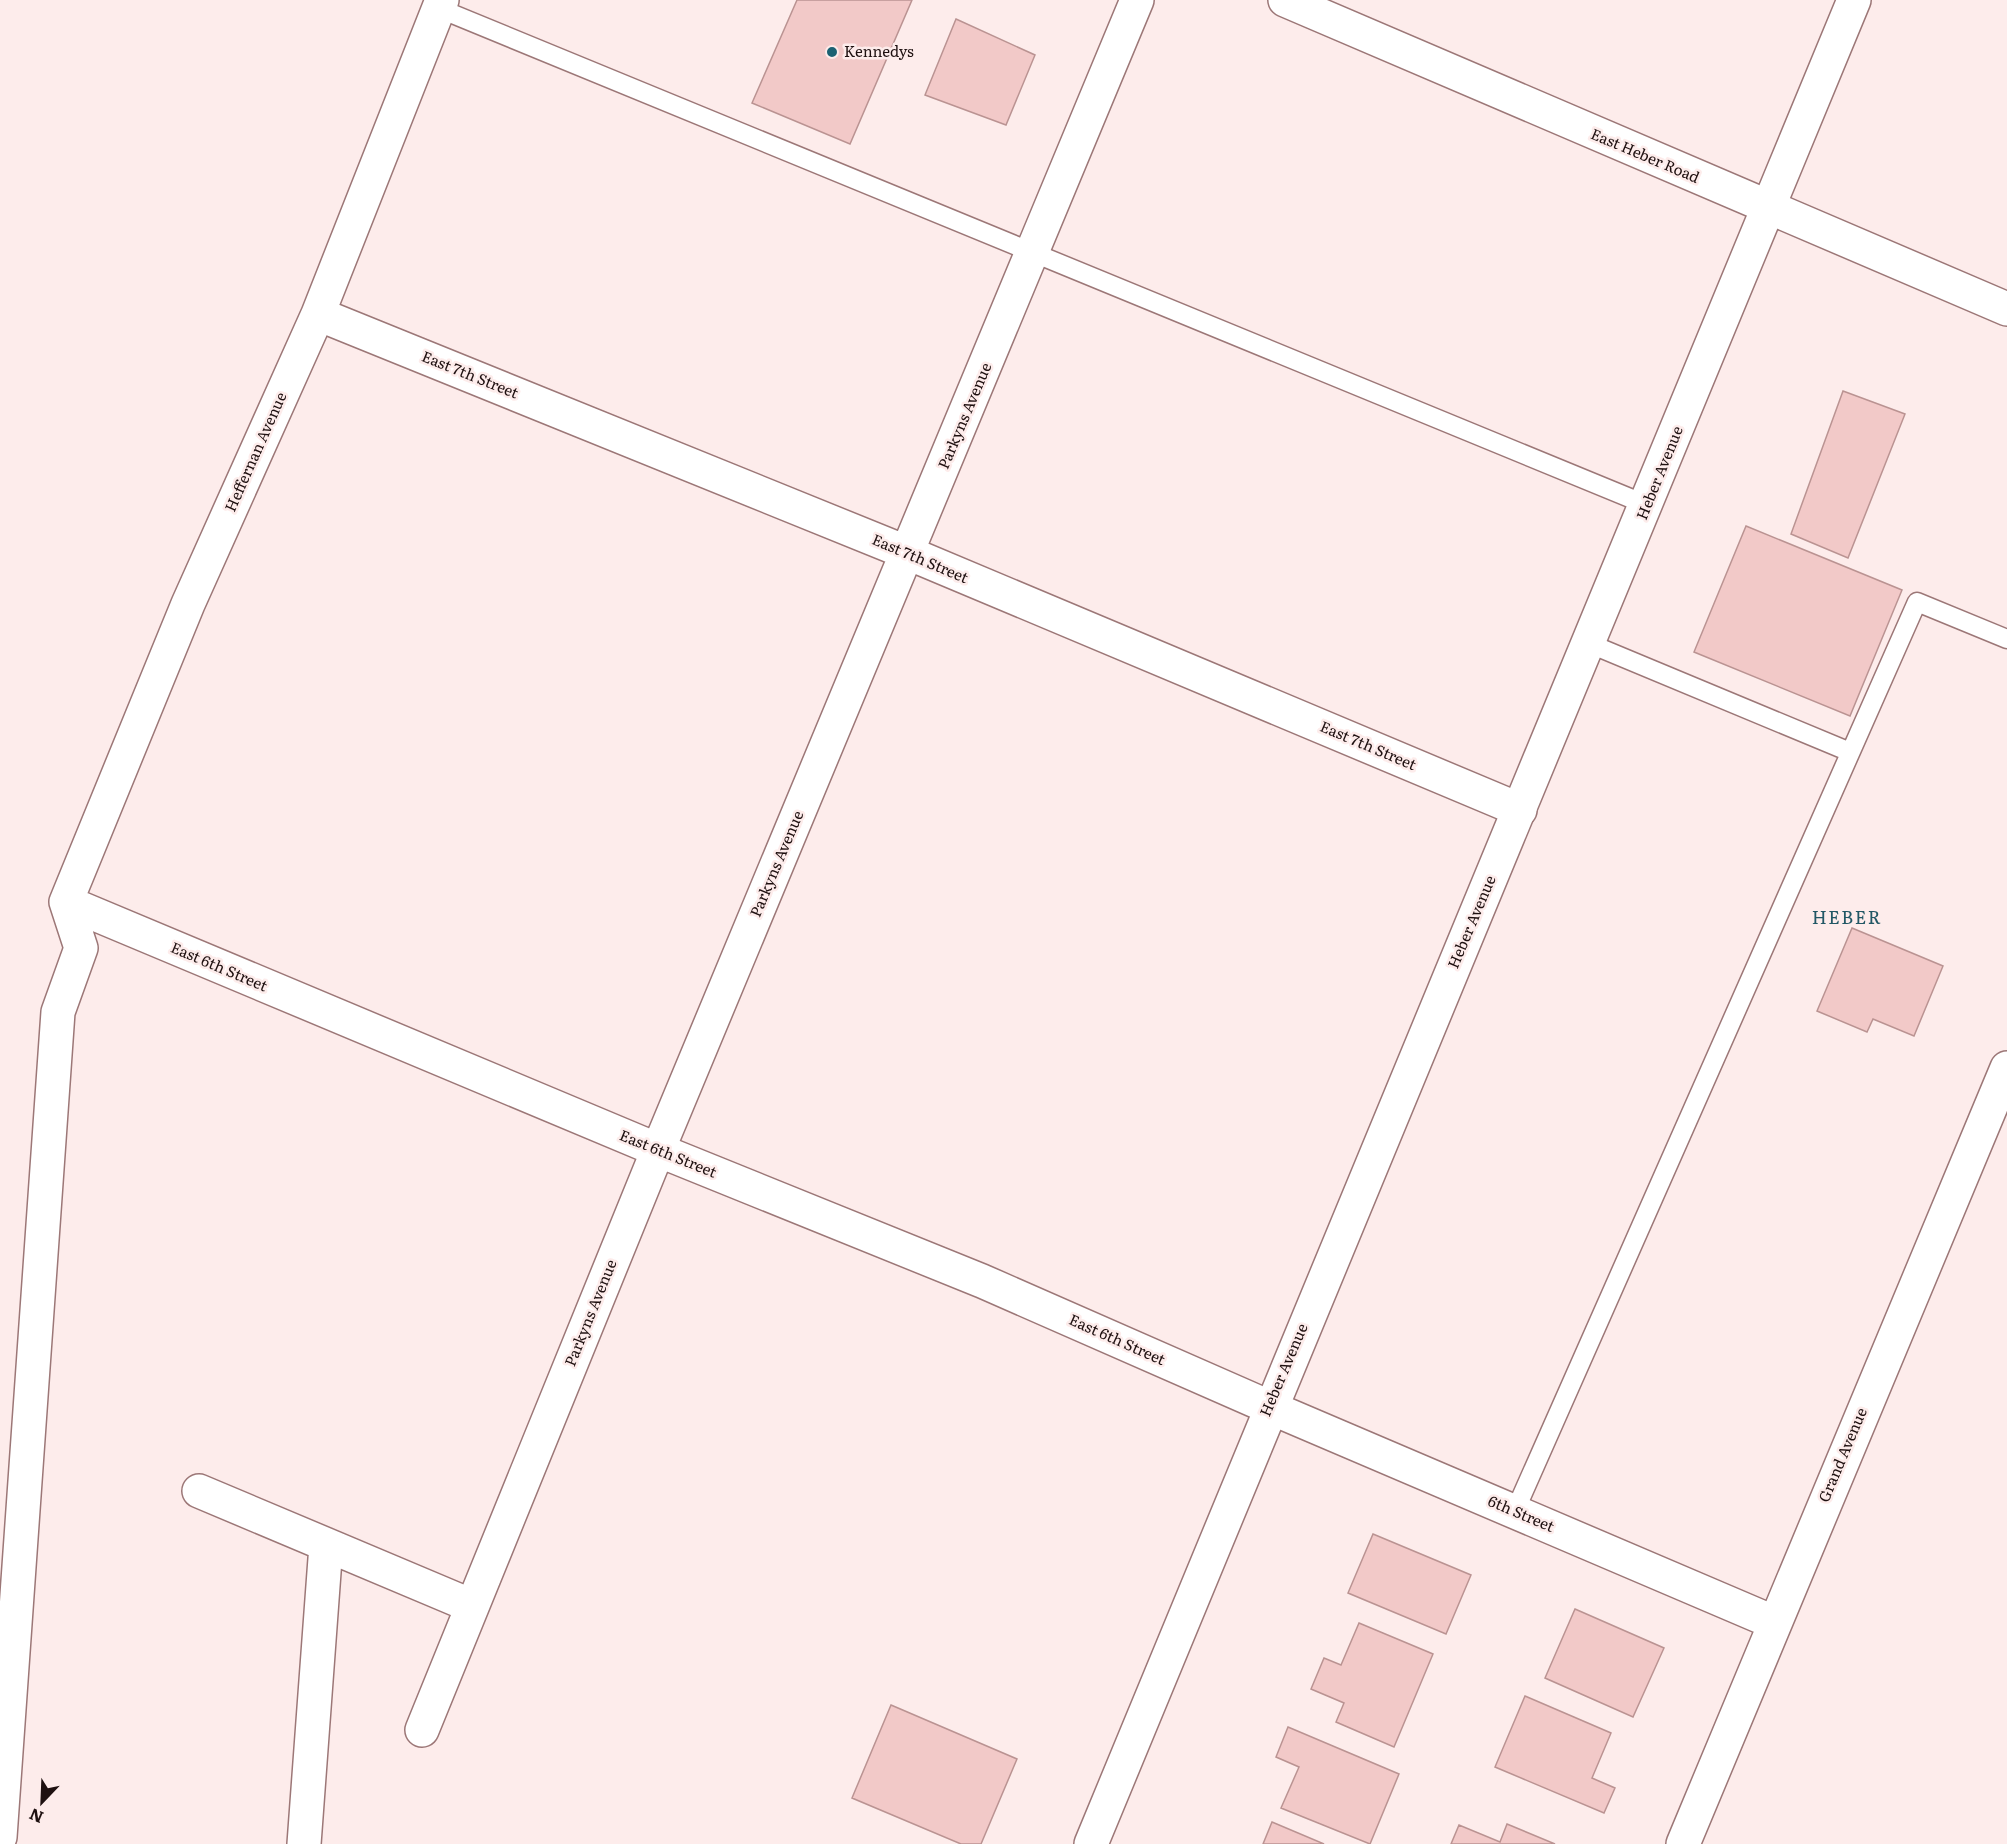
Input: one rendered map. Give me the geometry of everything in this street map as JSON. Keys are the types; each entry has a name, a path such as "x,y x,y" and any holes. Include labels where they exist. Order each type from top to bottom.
{"street":[{"name":"Parkyns Avenue","path":"422,1730 658,1150 1137,0"},
{"name":"East Heber Road","path":"1285,0 1768,209 2007,309"},
{"name":"Heber Avenue","path":"1091,1844 1269,1407 1647,505 1854,0"},
{"name":"Heffernan Avenue","path":"66,902 188,604 318,314 440,4"},
{"name":"East 7th Street","path":"318,314 908,553 1520,810"},
{"name":"East 6th Street","path":"66,902 658,1150 982,1281 1269,1407"},
{"path":"0,1837 58,1012 81,948 66,902"},
{"name":"Grand Avenue","path":"1683,1844 1773,1622 2007,1068"},
{"name":"6th Street","path":"1269,1407 1773,1622"},
{"path":"199,1491 472,1606"},
{"path":"304,1844 326,1545"}],"lane":[{"path":"440,4 1647,505"},
{"path":"1515,1512 1917,602 2007,639"},
{"path":"1588,643 1850,752"}],"building":[{"name":"Kennedys","path":"797,0 912,0 850,144 752,103"},
{"path":"956,19 1035,55 1006,125 925,95"},
{"path":"1843,391 1905,414 1848,558 1791,534"},
{"path":"1746,526 1902,590 1850,716 1694,652"},
{"path":"1852,928 1943,966 1914,1036 1873,1019 1867,1032 1817,1011"},
{"path":"1373,1534 1471,1575 1446,1634 1348,1593"},
{"path":"1575,1609 1664,1648 1633,1717 1545,1678"},
{"path":"1359,1623 1433,1654 1394,1747 1336,1722 1344,1703 1311,1689 1324,1658 1341,1665"},
{"path":"1525,1696 1611,1733 1592,1778 1615,1788 1604,1813 1495,1767"},
{"path":"891,1705 1017,1759 981,1844 961,1844 852,1798"},
{"path":"1288,1727 1399,1774 1370,1844 1281,1808 1299,1767 1276,1757"},
{"path":"1272,1822 1324,1844 1263,1844"},
{"path":"1507,1824 1555,1844 1451,1844 1459,1825 1500,1842"}],"place":[{"name":"Kennedys","path":"832,52"}],"district":[{"name":"HEBER","path":"1847,918"}]}
